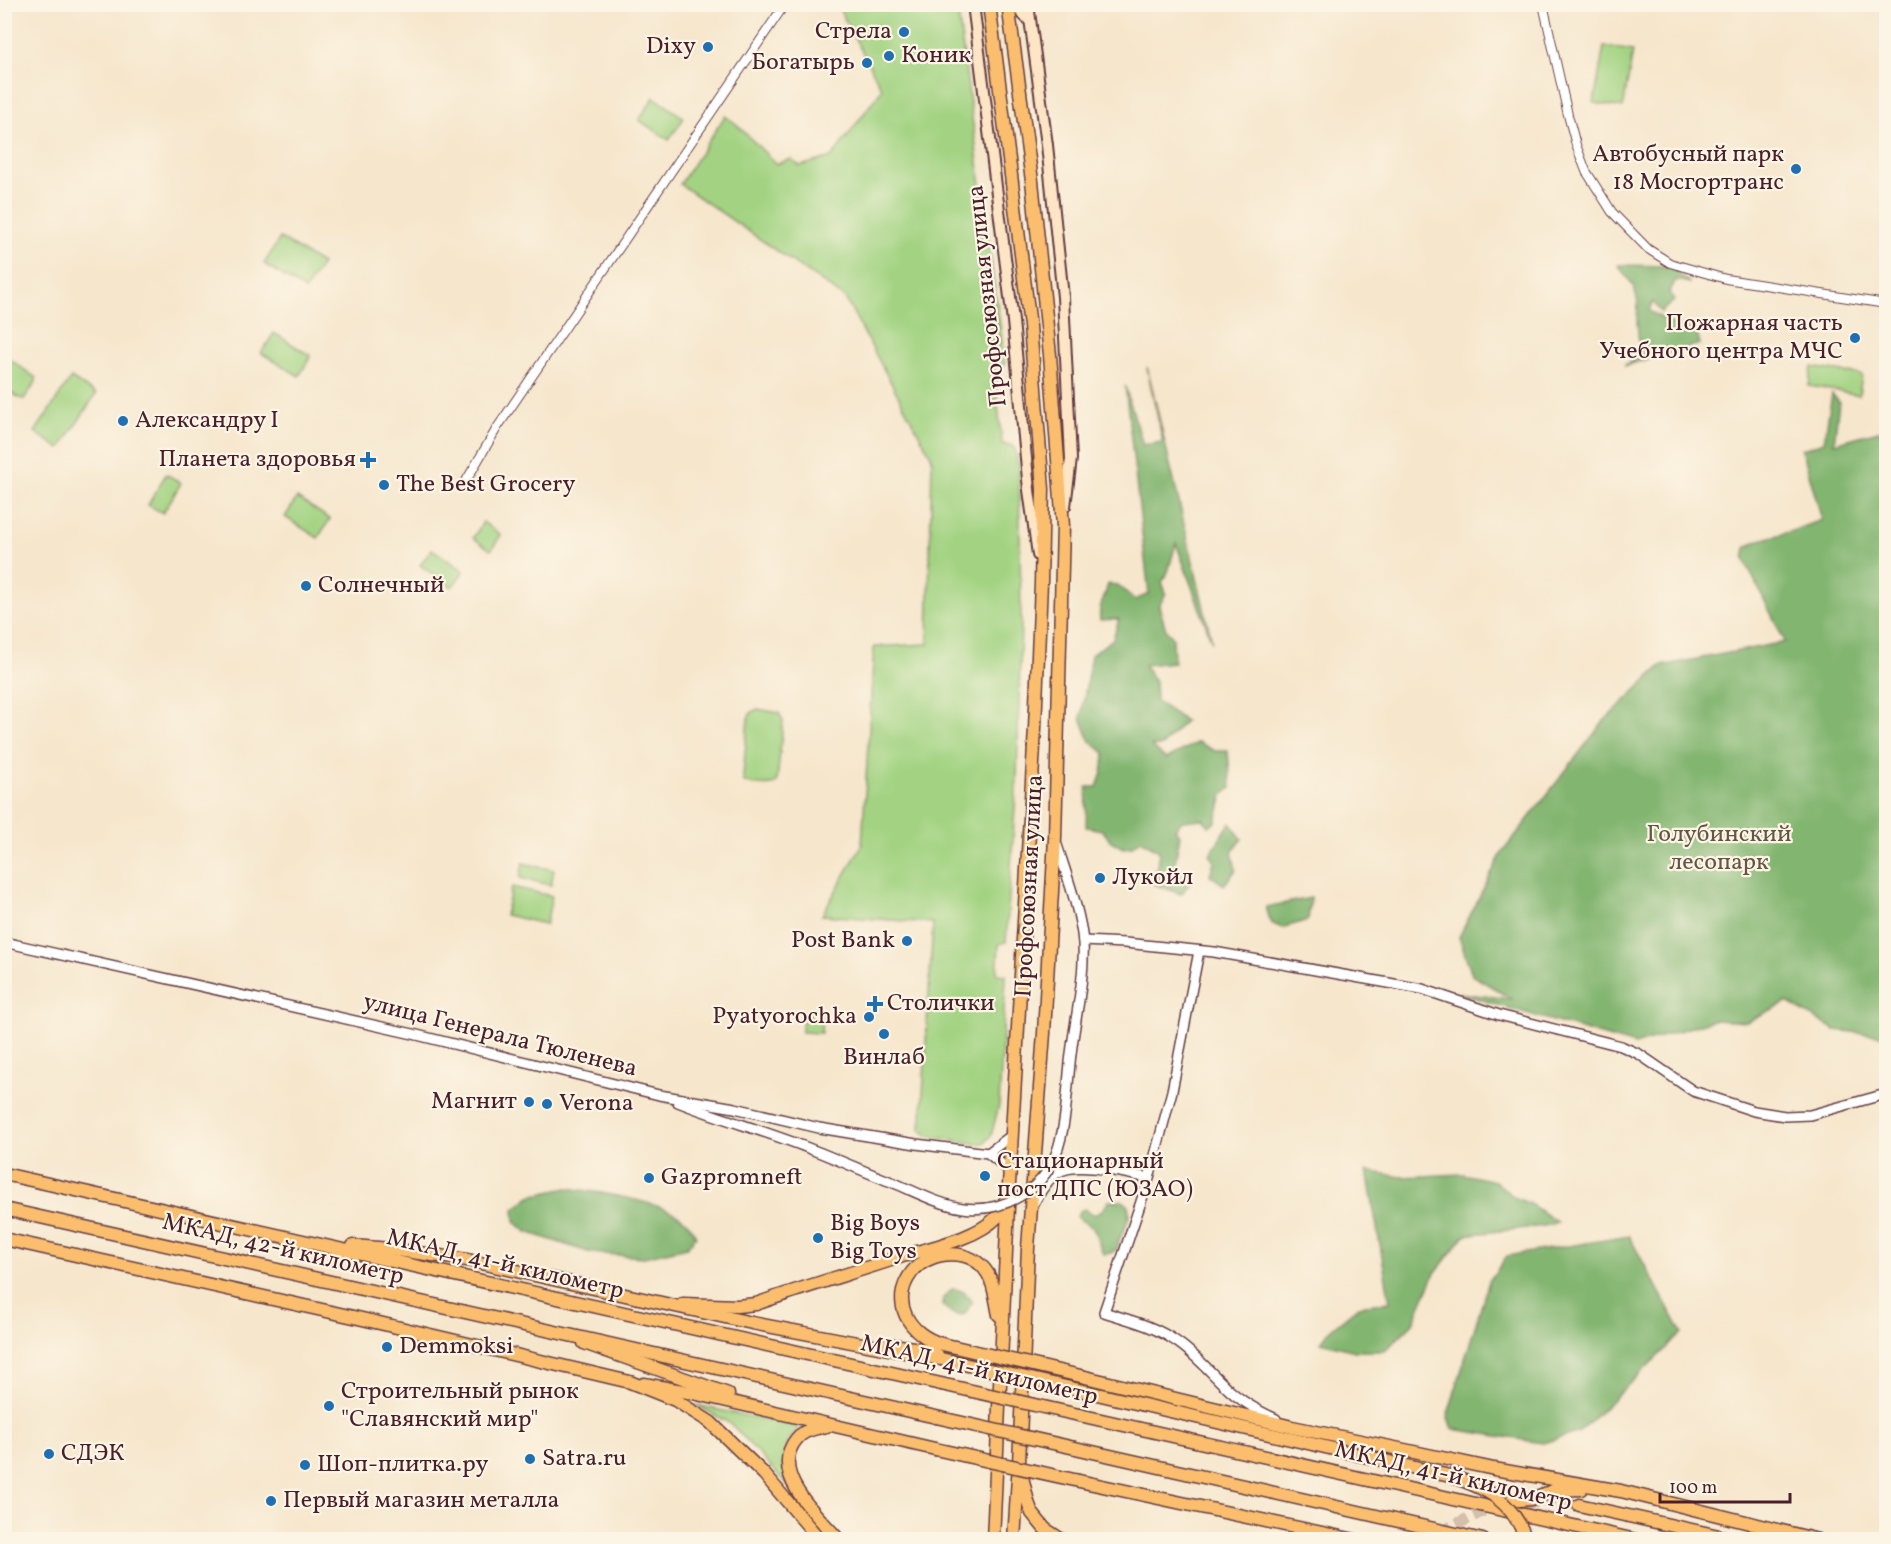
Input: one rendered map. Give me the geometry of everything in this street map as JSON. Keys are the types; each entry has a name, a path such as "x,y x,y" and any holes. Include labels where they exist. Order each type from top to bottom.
{"main road":[{"name":"Профсоюзная улица","path":"973,4 1013,321 1029,489 1041,583"},
{"name":"Профсоюзная улица","path":"990,4 1030,326 1043,489 1034,762 1009,1185"},
{"path":"977,39 980,21 990,4"},
{"name":"Профсоюзная улица","path":"1008,4 1032,181 1050,355 1063,526"},
{"path":"1013,4 1030,21"},
{"name":"Профсоюзная улица","path":"1019,1464 1028,1248 1044,1033 1055,838 1063,526 1071,459 1063,297 1047,145 1028,4"},
{"name":"МКАД, 42-й километр","path":"4,1174 313,1243"},
{"path":"666,1303 728,1306 756,1304 958,1239 997,1217 1002,1210 1009,1185"},
{"path":"993,1539 1009,1185"},
{"name":"МКАД, 42-й километр","path":"4,1209 551,1331"},
{"path":"4,1239 381,1323 630,1382 693,1393 1079,1481 1355,1539"},
{"path":"313,1243 391,1249 467,1260 752,1323 857,1342 1010,1361 1292,1426 1494,1469 1621,1491 1818,1539"},
{"name":"МКАД, 41-й километр","path":"313,1243 1636,1539"},
{"path":"1002,1334 993,1286 987,1273 978,1262 965,1255 943,1255 922,1264 911,1274 904,1287 902,1302 906,1317 914,1330 941,1352 1084,1391 1450,1476 1491,1492 1512,1512 1526,1539"},
{"path":"551,1331 780,1412"},
{"path":"551,1331 1483,1539"},
{"path":"630,1382 675,1400 710,1422 764,1474 820,1539"},
{"path":"834,1425 811,1428 800,1434 793,1442 788,1455 788,1468 799,1494 839,1539"},
{"path":"1014,1539 1019,1464"},
{"path":"1019,1464 1032,1513 1045,1528 1062,1539"},
{"path":"1448,1498 1496,1502 1520,1501 1555,1490 1621,1491"},
{"path":"1579,1505 1737,1539"},
{"path":"1279,1523 1300,1532 1308,1539"}],"street":[{"path":"463,486 497,428 785,4"},
{"path":"1543,4 1568,115 1586,171 1612,212 1648,249 1670,262 1726,279 1887,304"},
{"path":"659,1095 722,1120 810,1148 945,1204 982,1209 1012,1202 1035,1185 1055,1156 1060,1139 1083,962 1083,941 1055,838"},
{"path":"1083,941 1199,951 1333,972 1426,990 1499,1016 1621,1046 1639,1054 1693,1091 1754,1111 1785,1116 1810,1115 1887,1094"},
{"name":"улица Генерала Тюленева","path":"4,942 404,1032 659,1095 735,1108 819,1128 988,1153"},
{"path":"1199,951 1173,1091 1149,1178 1104,1312 1143,1324 1176,1341 1191,1352 1238,1398 1257,1410 1292,1426"},
{"path":"1010,1171 988,1153 1012,1135"},
{"path":"1032,1206 1047,1183 1067,1168 1084,1168 1149,1178"}],"green space":[{"path":"837,5 957,5 1005,365 994,367 1002,444 1014,446 1019,467 1021,622 1017,777 1006,942 999,944 997,974 1006,975 999,1105 991,1136 985,1142 978,1144 928,1136 921,1130 933,923 822,915 862,845 874,647 928,644 932,458 845,298 680,184 725,116 776,164 791,159 800,166 832,157 882,89"},
{"path":"1604,46 1633,51 1623,108 1594,103"},
{"path":"654,97 684,118 669,140 639,120"},
{"path":"280,238 322,264 305,290 264,264"},
{"path":"1618,265 1668,266 1690,283 1676,280 1669,293 1675,300 1661,312 1653,302 1649,311 1673,324 1696,330 1700,344 1624,366 1640,356 1638,302 1633,285"},
{"path":"274,333 311,356 299,376 261,353"},
{"path":"5,356 36,378 36,382 24,399 5,388"},
{"path":"1147,367 1212,642 1176,543 1168,572 1162,582 1166,593 1159,606 1166,630 1173,638 1174,662 1144,665 1155,682 1156,701 1185,721 1162,746 1152,746 1166,759 1198,742 1215,751 1228,751 1231,788 1223,795 1216,822 1209,826 1203,819 1182,821 1175,829 1180,835 1174,868 1189,884 1181,894 1146,881 1156,873 1159,851 1141,840 1131,847 1123,848 1111,841 1102,830 1086,827 1087,787 1097,787 1105,753 1090,741 1081,718 1091,655 1113,639 1119,619 1100,620 1101,606 1108,584 1118,585 1135,600 1149,594 1125,386 1143,445 1163,442"},
{"path":"1812,367 1862,375 1859,395 1809,386"},
{"path":"71,378 96,394 60,449 35,432"},
{"name":"Голубинский лесопарк","path":"1832,394 1839,402 1834,443 1886,429 1886,1036 1835,1030 1787,1002 1747,1022 1713,1020 1635,1045 1458,993 1512,999 1472,975 1459,937 1502,853 1604,721 1661,666 1785,642 1744,559 1746,548 1757,541 1822,520 1802,449 1824,442"},
{"path":"166,474 181,483 163,513 148,505"},
{"path":"297,498 330,519 318,538 285,517"},
{"path":"483,522 501,535 491,550 473,538"},
{"path":"432,549 464,571 452,587 420,565"},
{"path":"757,709 779,713 783,721 777,781 771,785 750,784 743,781 748,719 750,714"},
{"path":"1230,823 1242,839 1232,852 1236,870 1224,885 1210,875 1214,861 1210,854"},
{"path":"523,863 554,870 551,885 520,878"},
{"path":"512,887 552,896 546,924 505,915"},
{"path":"1311,898 1308,920 1282,928 1271,923 1266,907"},
{"path":"803,1012 822,1013 821,1033 802,1032"},
{"path":"1367,1171 1401,1177 1462,1174 1495,1181 1514,1197 1530,1204 1558,1223 1465,1235 1435,1273 1413,1323 1385,1351 1355,1351 1321,1342 1330,1330 1359,1306 1390,1302"},
{"path":"567,1188 629,1198 662,1208 685,1220 696,1236 687,1247 644,1257 591,1253 527,1232 515,1222 514,1209 530,1196"},
{"path":"1109,1201 1123,1201 1128,1205 1129,1217 1117,1249 1104,1254 1096,1233 1077,1217 1079,1211 1085,1209 1093,1214 1099,1213"},
{"path":"1629,1236 1682,1333 1579,1432 1543,1443 1453,1429 1448,1414 1489,1281 1507,1256"},
{"path":"952,1289 964,1292 972,1302 965,1314 955,1314 942,1305 943,1298"},
{"path":"696,1405 799,1427 788,1442 783,1457 784,1472 791,1489 731,1424"}],"tunnel":[{"path":"1526,1502 1579,1505"},
{"path":"1425,1540 1479,1513 1497,1508"}],"place":[{"name":"Стрела","path":"904,32"},
{"name":"Dixy","path":"708,47"},
{"name":"Коник","path":"889,56"},
{"name":"Богатырь","path":"867,63"},
{"name":"Автобусный парк 18 Мосгортранс","path":"1796,169"},
{"name":"Пожарная часть Учебного центра МЧС","path":"1855,338"},
{"name":"Александру I","path":"123,421"},
{"name":"Планета здоровья","path":"368,460"},
{"name":"The Best Grocery","path":"384,485"},
{"name":"Солнечный","path":"306,586"},
{"name":"Лукойл","path":"1100,878"},
{"name":"Post Bank","path":"907,941"},
{"name":"Столички","path":"875,1004"},
{"name":"Pyatyorochka","path":"869,1017"},
{"name":"Винлаб","path":"884,1034"},
{"name":"Магнит","path":"529,1102"},
{"name":"Verona","path":"547,1104"},
{"name":"Стационарный пост ДПС (ЮЗАО)","path":"985,1176"},
{"name":"Gazpromneft","path":"649,1178"},
{"name":"Big Boys Big Toys","path":"818,1238"},
{"name":"Demmoksi","path":"387,1347"},
{"name":"Строительный рынок \"Славянский мир\"","path":"329,1406"},
{"name":"СДЭК","path":"49,1454"},
{"name":"Satra.ru","path":"530,1459"},
{"name":"Шоп-плитка.ру","path":"305,1465"},
{"name":"Первый магазин металла","path":"271,1501"}]}
